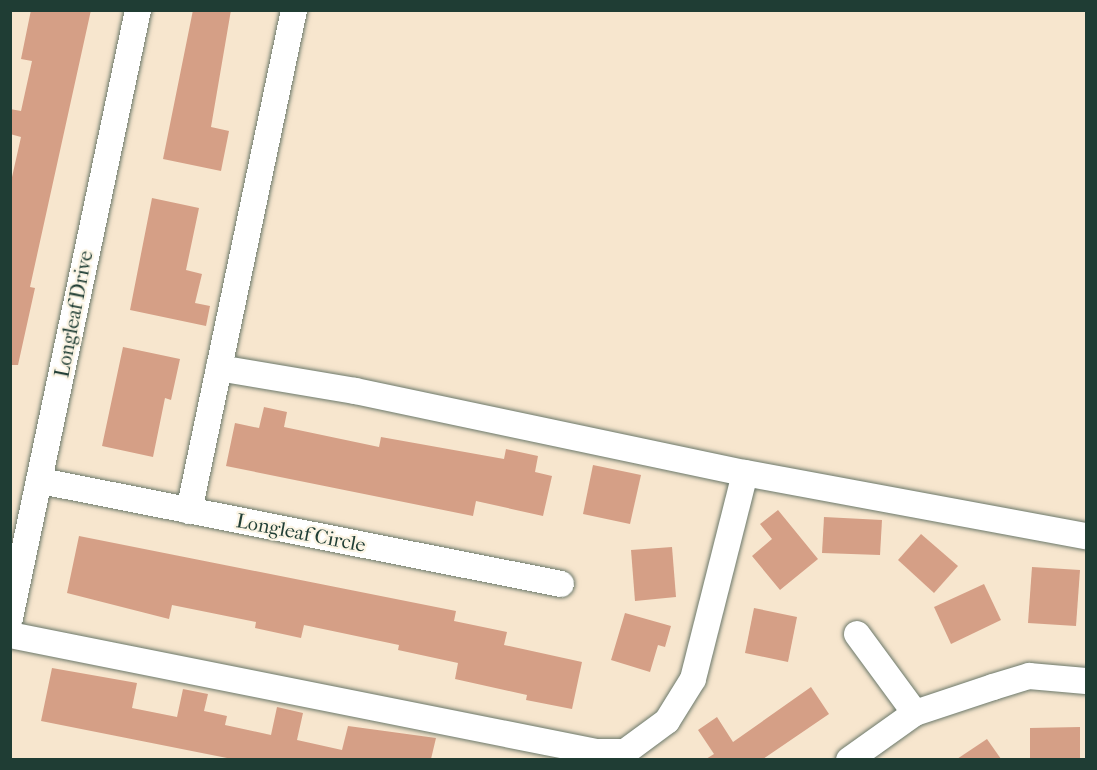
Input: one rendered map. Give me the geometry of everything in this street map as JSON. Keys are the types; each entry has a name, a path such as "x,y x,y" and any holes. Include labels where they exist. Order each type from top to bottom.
{"street":[{"name":"Longleaf Drive","path":"10,618 41,481 138,10"},
{"path":"189,511 294,10"},
{"path":"219,368 345,388 745,473 1086,536"},
{"path":"10,635 596,753 625,752 668,721 693,679 745,473"},
{"name":"Longleaf Circle","path":"41,481 561,584"},
{"path":"857,634 915,713"},
{"path":"849,759 915,713 1029,676 1086,681"}],"building":[{"path":"31,10 91,10 30,287 35,288 18,365 10,365 10,186 21,137 10,134 10,109 21,111 32,61 21,59"},
{"path":"193,10 231,10 211,127 229,131 221,171 163,159"},
{"path":"152,198 199,208 186,270 202,274 195,303 210,306 206,326 130,310"},
{"path":"123,347 180,359 171,400 165,398 153,457 102,446"},
{"path":"264,407 287,412 284,427 379,447 381,437 504,459 506,449 538,456 535,472 552,476 543,516 476,501 473,516 226,466 235,423 259,428"},
{"path":"593,465 641,475 630,524 583,514"},
{"path":"778,510 818,559 780,590 752,556 772,539 760,524"},
{"path":"824,517 882,520 880,555 822,553"},
{"path":"921,534 958,566 934,593 898,560"},
{"path":"79,536 456,611 454,621 507,632 504,645 582,662 572,709 526,700 527,695 455,679 458,663 398,650 399,645 304,625 301,638 255,628 256,622 172,605 169,619 67,593"},
{"path":"672,547 676,597 635,601 631,550"},
{"path":"1032,567 1080,570 1076,626 1028,623"},
{"path":"984,584 1001,620 951,644 934,607"},
{"path":"754,608 797,617 788,662 745,653"},
{"path":"625,613 671,626 665,647 658,645 650,672 611,660"},
{"path":"52,668 137,683 132,708 177,717 183,689 208,694 204,711 227,716 225,725 271,735 277,707 303,713 297,740 342,750 348,726 436,738 431,759 232,759 41,721"},
{"path":"811,687 829,714 763,759 706,759 714,754 698,730 717,717 733,742"},
{"path":"1080,727 1080,759 1030,759 1030,728"},
{"path":"987,739 1001,759 957,759"}]}
